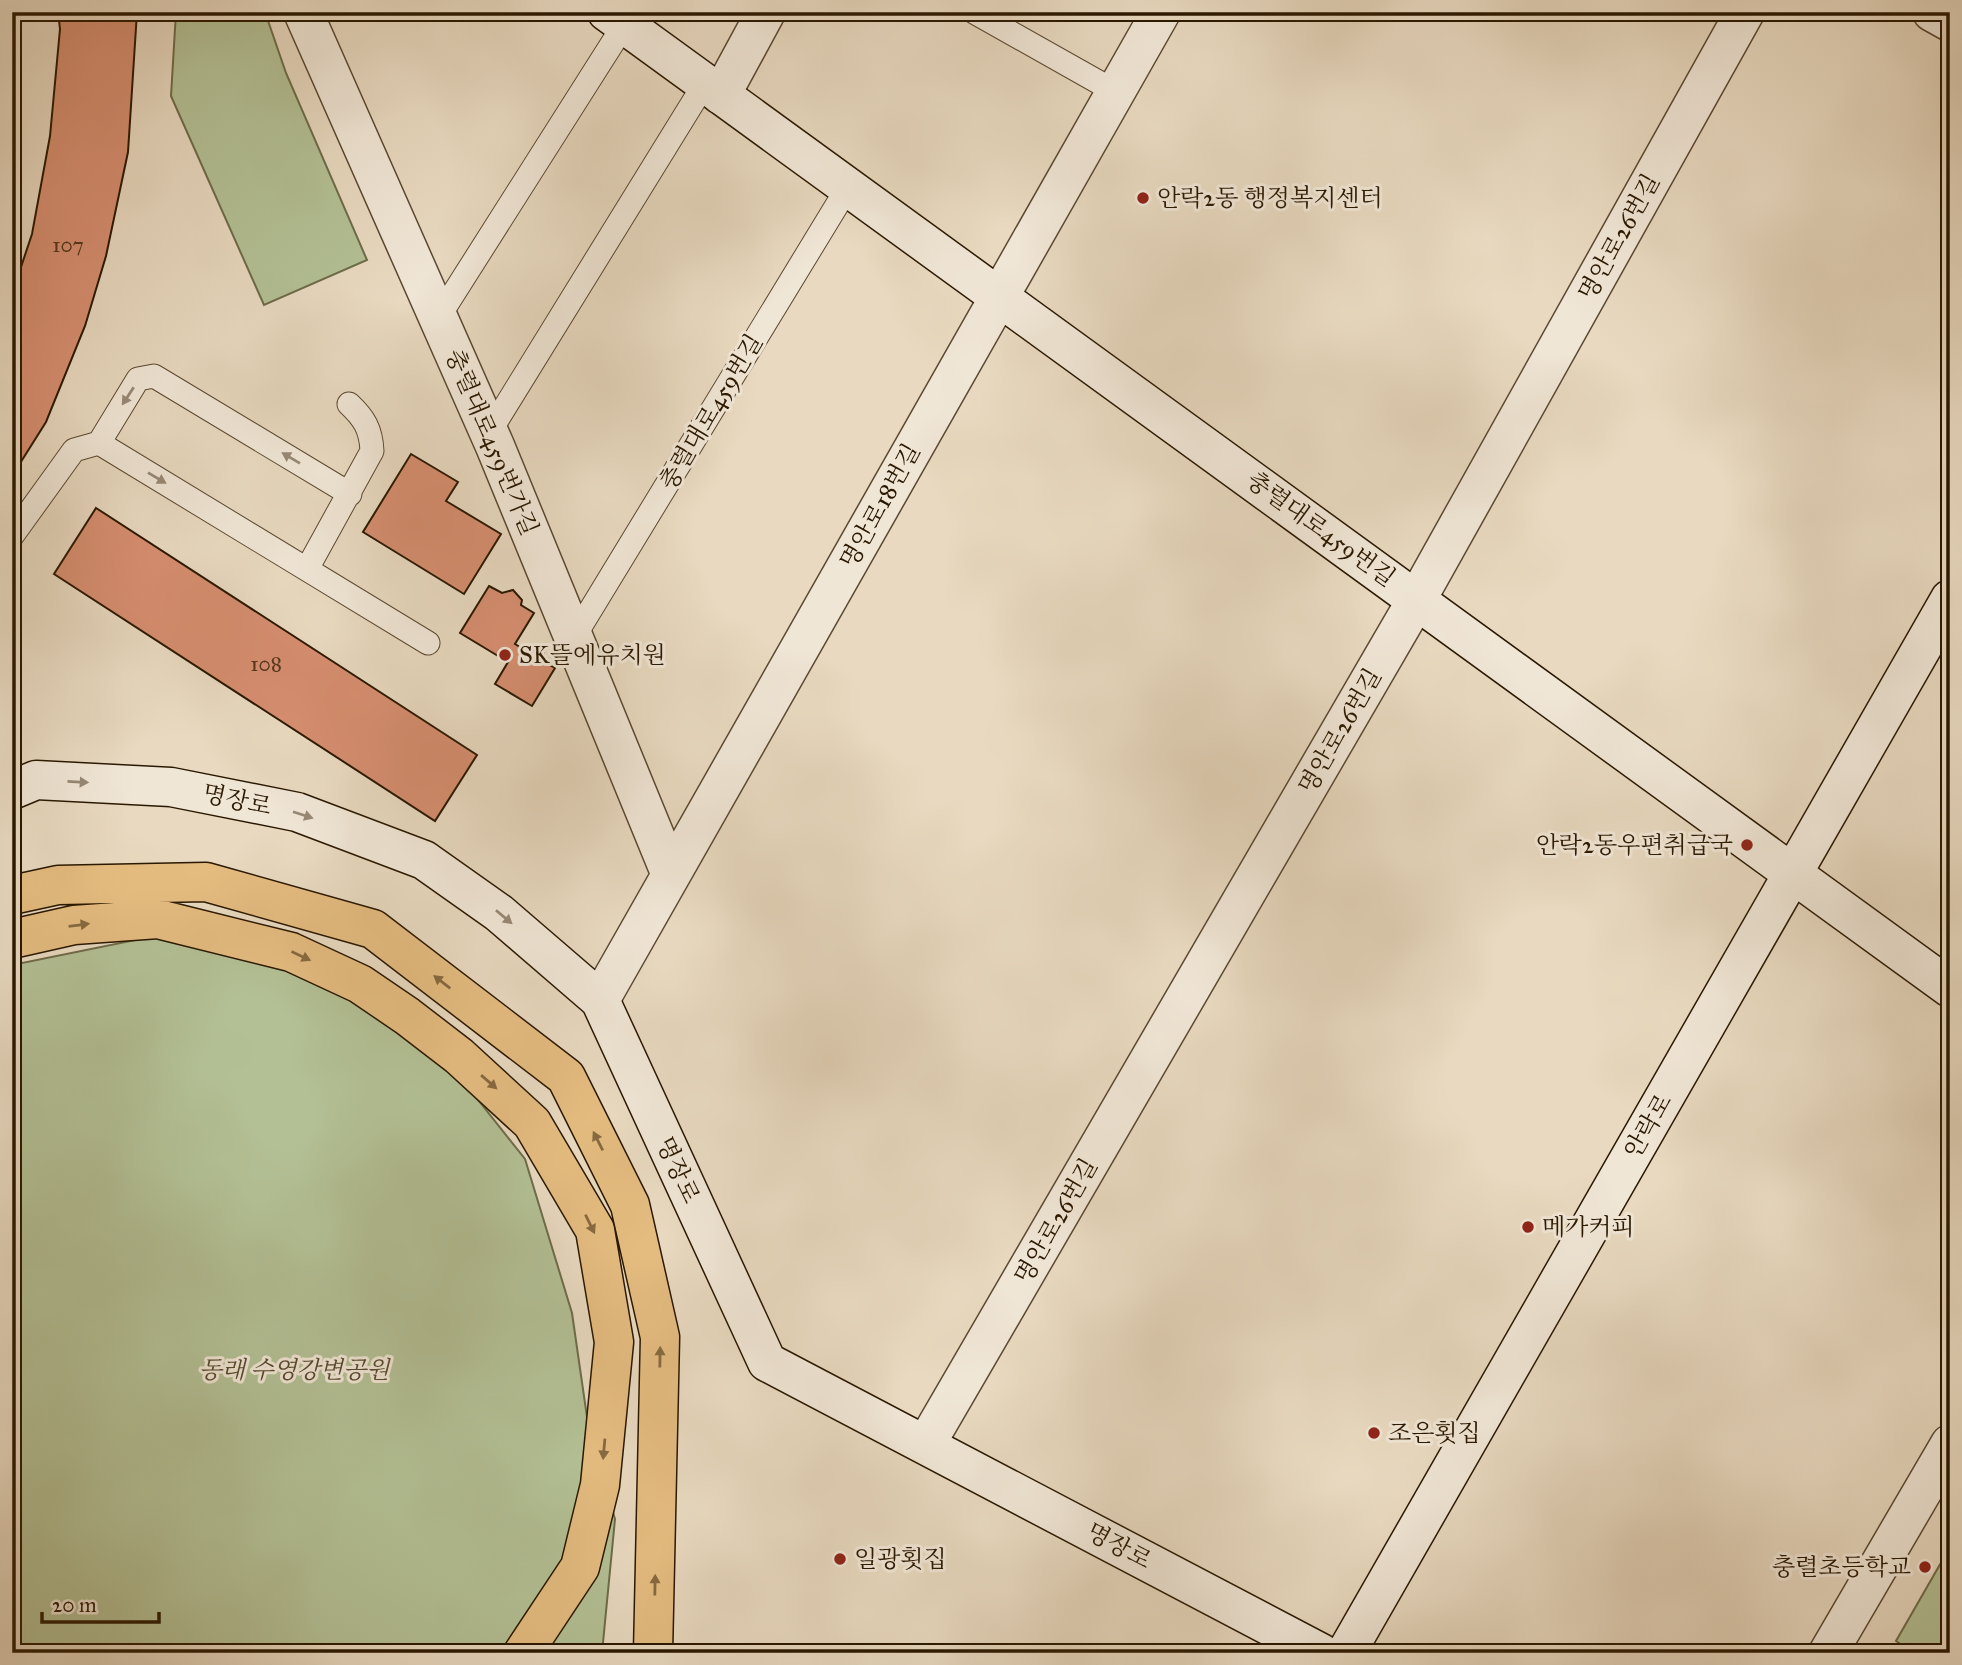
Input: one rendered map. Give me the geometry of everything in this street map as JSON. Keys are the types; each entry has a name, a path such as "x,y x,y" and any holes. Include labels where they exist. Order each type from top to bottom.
{"highway":[{"path":"12,895 58,885 205,882 373,929 566,1077 630,1205 660,1337 653,1653"},
{"path":"12,939 74,925 158,919 291,951 360,984 407,1016 459,1056 532,1123 595,1230 614,1342 600,1485 580,1567 523,1653"}],"street":[{"name":"충렬대로459번가길","path":"303,12 489,433 671,875"},
{"path":"713,89 766,12"},
{"name":"명안로18번길","path":"600,1000 1161,12"},
{"name":"명안로26번길","path":"926,1444 1417,598 1745,12"},
{"path":"1932,12 1950,22"},
{"name":"충렬대로459번길","path":"616,18 1950,988"},
{"name":"안락로","path":"1346,1653 1950,599"},
{"name":"명장로","path":"12,790 36,780 171,787 297,812 424,860 499,913 600,1000 767,1362 1321,1653"},
{"path":"1828,1653 1950,1444"}],"lane":[{"path":"974,12 1116,92"},
{"name":"충렬대로459번길","path":"438,318 616,18"},
{"path":"489,433 713,89"},
{"name":"충렬대로459번길","path":"574,637 848,187"},
{"path":"12,536 74,450 99,443 138,379 154,376 350,494"},
{"path":"307,569 372,451 371,434 363,418 349,404"},
{"path":"99,443 428,643"}],"green space":[{"path":"176,12 265,12 286,73 367,260 264,305 171,96"},
{"name":"동래 수영강변공원","path":"150,937 236,949 325,984 407,1031 467,1086 525,1159 572,1313 588,1424 615,1519 602,1653 12,1653 12,965"},
{"path":"1950,1547 1950,1653 1914,1653 1896,1641"}],"building":[{"path":"58,12 137,12 128,152 106,256 85,326 46,422 12,476 12,294 32,234 50,136 60,29"},
{"path":"411,454 458,482 446,501 501,534 464,594 363,532"},
{"path":"96,508 477,755 435,821 54,574"},
{"path":"489,586 502,593 513,590 522,600 521,605 534,613 515,644 528,652 538,649 543,651 546,663 555,668 532,706 495,684 508,662 460,633"}],"place":[{"name":"안락2동 행정복지센터","path":"1143,198"},
{"name":"SK뜰에유치원","path":"505,655"},
{"name":"안락2동우편취급국","path":"1747,845"},
{"name":"메가커피","path":"1528,1227"},
{"name":"조은횟집","path":"1374,1433"},
{"name":"일광횟집","path":"840,1559"},
{"name":"충렬초등학교","path":"1925,1567"}]}
